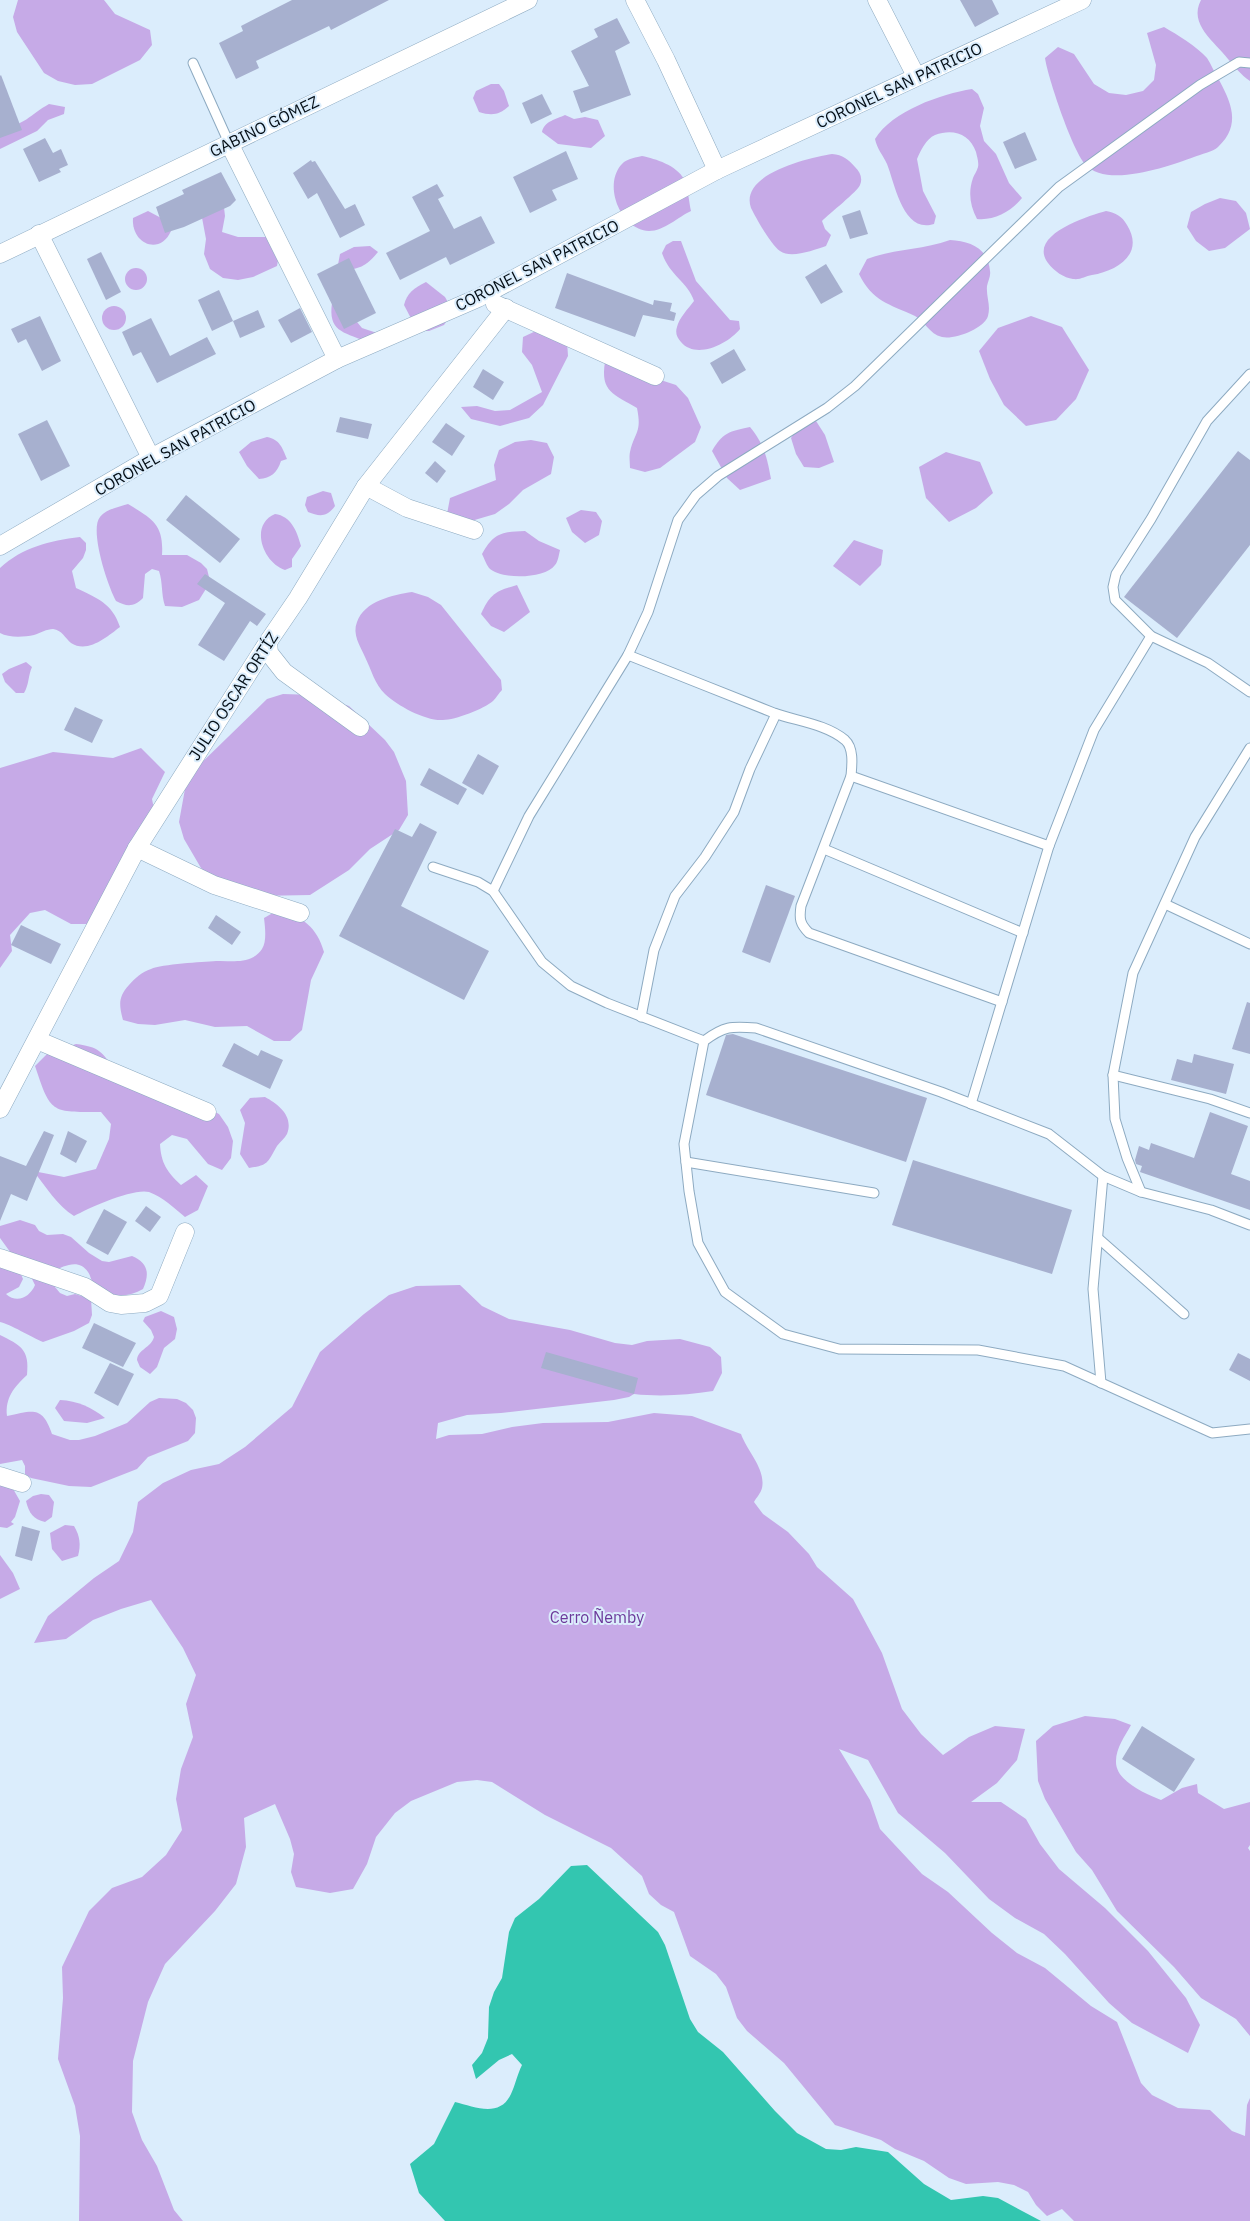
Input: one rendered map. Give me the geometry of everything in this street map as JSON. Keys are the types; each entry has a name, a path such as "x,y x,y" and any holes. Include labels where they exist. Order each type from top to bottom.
{"street":[{"name":"GABINO GÓMEZ","path":"0,254 528,0"},
{"path":"635,0 666,60 717,170"},
{"path":"877,0 916,76"},
{"name":"CORONEL SAN PATRICIO","path":"0,546 151,458 337,359 478,298 717,170 1082,0"},
{"path":"229,143 337,359"},
{"path":"39,234 151,458"},
{"path":"478,298 506,308 655,376"},
{"name":"JULIO OSCAR ORTÍZ","path":"0,1109 137,848 298,598 366,486 506,308"},
{"path":"366,486 407,508 474,530"},
{"path":"268,642 269,653 284,672 360,727"},
{"path":"137,848 214,885 300,913"},
{"path":"37,1040 207,1112"},
{"path":"0,1258 85,1287 110,1303 121,1305 145,1303 159,1296 185,1232"},
{"path":"0,1476 22,1483"}],"lane":[{"path":"494,891 530,816 628,655 648,612 664,558 678,520 696,495 718,476 827,408 855,386 1059,187 1208,80 1239,62 1250,63"},
{"path":"193,63 229,143"},
{"path":"1250,374 1207,421 1116,574 1113,587 1115,600 1151,636 1208,663 1250,692"},
{"path":"971,1104 1049,846 1094,730 1151,636"},
{"path":"628,655 776,714 826,729 846,741 851,755 851,776 800,911 801,925 809,934 1002,1002"},
{"path":"641,1017 654,950 675,896 705,857 734,812 750,769 776,714"},
{"path":"1141,1192 1127,1158 1115,1119 1113,1075 1133,973 1195,837 1250,748"},
{"path":"851,776 1049,846"},
{"path":"824,849 1023,933"},
{"path":"433,867 478,882 494,891 542,962 571,986 607,1003 704,1041"},
{"path":"1165,904 1250,944"},
{"path":"1250,1225 1211,1210 1141,1192 1103,1176 1049,1134 971,1104 756,1028 732,1026 720,1030 704,1041 684,1144 698,1242 725,1292 783,1334 839,1349 978,1350 1064,1366 1212,1433 1250,1430"},
{"path":"1113,1075 1210,1099 1250,1112"},
{"path":"686,1162 874,1193"},
{"path":"1101,1383 1093,1289 1103,1176"},
{"path":"1098,1238 1184,1314"}],"green space":[{"path":"18,0 104,0 115,14 150,30 152,45 140,60 92,84 75,85 58,81 44,73 17,32 13,17"},
{"path":"1201,0 1250,0 1250,81 1238,71 1200,25 1198,9"},
{"path":"1164,27 1181,37 1207,58 1223,87 1230,105 1232,122 1230,130 1216,149 1154,170 1122,175 1107,175 1095,171 1085,164 1067,129 1045,58 1058,47 1074,54 1094,84 1109,93 1126,95 1143,91 1154,80 1156,65 1147,33"},
{"path":"491,84 499,84 504,91 509,106 495,114 479,112 473,98 476,91"},
{"path":"972,89 978,94 984,108 980,126 984,141 996,154 1009,183 1022,198 1013,207 996,217 977,219 971,204 970,194 971,183 978,167 976,152 970,141 960,134 942,133 935,135 926,142 917,159 923,191 936,216 934,224 923,225 915,222 902,205 887,164 875,139 893,120 918,105 946,95"},
{"path":"49,104 65,107 64,114 48,120 37,131 0,149 0,128 21,123"},
{"path":"565,115 574,119 585,117 598,120 605,136 591,148 558,144 542,132 545,125"},
{"path":"832,154 845,158 857,169 861,178 860,185 822,221 825,229 831,235 826,246 796,254 780,251 768,237 751,208 750,196 755,186 765,177 778,170 808,159"},
{"path":"642,156 665,163 680,174 684,179 691,211 660,229 649,231 639,229 630,223 622,214 614,192 614,181 617,171 624,162"},
{"path":"1220,198 1236,201 1246,213 1250,229 1225,248 1209,251 1196,241 1187,227 1191,212"},
{"path":"223,199 225,216 222,232 238,237 270,237 280,249 277,266 253,277 238,280 223,278 210,269 204,254 206,239 200,207"},
{"path":"148,211 163,219 171,231 166,239 154,245 147,244 141,240 134,227 133,218"},
{"path":"1106,211 1121,217 1132,235 1133,244 1126,259 1111,270 1078,279 1059,274 1048,263 1044,253 1046,244 1062,228 1086,217"},
{"path":"950,240 971,244 982,251 986,257 990,273 987,286 989,312 985,321 975,329 954,337 942,337 930,330 915,316 882,301 864,283 859,274 867,259"},
{"path":"673,241 681,241 696,281 730,320 739,321 740,329 735,335 712,348 695,350 687,347 677,335 676,329 680,320 694,301 691,294 665,261 662,253 666,245"},
{"path":"370,246 378,252 365,265 355,269 337,270 340,254 354,247"},
{"path":"136,268 144,271 147,279 144,287 136,290 128,287 125,279 128,271"},
{"path":"426,282 445,297 453,311 444,325 429,331 422,331 415,326 404,305 412,291"},
{"path":"332,303 352,316 362,328 377,333 365,341 339,329 332,319"},
{"path":"114,306 123,309 126,318 123,327 114,330 105,327 102,318 105,309"},
{"path":"1031,316 1062,327 1089,370 1076,399 1056,420 1026,426 1004,405 990,379 979,351 998,328"},
{"path":"538,330 567,341 568,356 543,405 529,418 500,426 471,419 461,407 477,406 495,411 510,410 542,392 532,365 522,352 523,337"},
{"path":"605,362 676,385 688,398 701,427 695,442 660,468 645,472 630,468 630,452 639,422 637,408 610,391 605,380"},
{"path":"816,421 825,435 834,462 819,468 804,467 796,454 791,438 800,425"},
{"path":"750,427 759,439 764,451 771,479 740,490 727,478 712,451 719,440 727,434"},
{"path":"267,437 278,442 287,459 281,461 278,469 273,474 259,479 247,466 239,452 251,442"},
{"path":"531,440 547,443 554,457 551,474 523,490 509,504 495,514 461,524 447,514 450,498 496,480 494,465 499,450 515,442"},
{"path":"946,452 980,462 993,493 976,508 949,522 926,498 919,467"},
{"path":"323,491 331,493 335,506 323,515 308,512 305,505 307,497"},
{"path":"128,504 155,524 161,536 162,555 187,555 207,569 209,584 199,600 182,607 165,606 159,571 152,569 145,574 143,598 140,601 130,605 116,601 101,559 98,546 97,524 100,517 106,512"},
{"path":"581,510 596,512 602,521 599,535 585,543 572,532 566,518"},
{"path":"275,514 281,515 289,521 298,535 301,546 292,559 292,567 285,570 270,560 262,544 262,526 267,519"},
{"path":"525,531 539,541 560,550 555,565 550,570 542,573 523,576 503,575 489,568 482,554 490,542 504,533"},
{"path":"80,537 86,543 86,550 83,558 72,571 76,588 103,602 113,612 120,627 97,642 84,646 77,646 71,643 61,633 53,629 26,636 12,636 0,633 0,568 18,555 37,546"},
{"path":"854,540 883,550 881,565 860,586 833,566"},
{"path":"517,585 530,612 504,632 491,626 481,614 487,602 494,594"},
{"path":"412,592 428,597 441,605 501,680 502,690 489,704 462,716 448,720 436,720 404,708 390,699 378,686 357,640 355,631 357,622 372,604 388,597"},
{"path":"26,662 32,667 27,687 24,693 16,693 5,682 2,674"},
{"path":"283,694 315,695 349,706 385,740 394,752 406,781 408,815 399,830 370,849 349,870 310,895 257,896 225,890 201,868 184,839 179,822 185,789 190,774 267,699"},
{"path":"141,748 165,772 152,799 154,809 102,918 87,924 71,924 45,910 30,913 10,935 12,951 0,968 0,768 53,752 113,758"},
{"path":"278,910 301,919 313,929 324,952 311,980 302,1030 290,1041 274,1041 247,1026 215,1027 185,1020 155,1025 138,1024 123,1020 120,1005 121,997 131,982 139,976 156,967 216,961 240,961 252,958 264,946 264,918"},
{"path":"76,1044 99,1051 115,1071 219,1114 228,1127 233,1141 231,1158 222,1170 208,1164 187,1139 172,1135 160,1144 166,1167 181,1185 196,1175 208,1186 198,1210 185,1217 159,1197 149,1192 142,1192 122,1196 74,1216 57,1201 33,1171 64,1177 96,1169 109,1139 111,1124 101,1112 72,1112 55,1107 50,1102 40,1082 35,1066 47,1054"},
{"path":"265,1097 284,1111 289,1128 286,1136 267,1162 260,1166 249,1168 240,1154 245,1123 240,1110 250,1098"},
{"path":"20,1220 35,1225 39,1231 47,1235 63,1234 71,1237 89,1253 102,1261 109,1262 132,1256 141,1262 146,1269 147,1273 143,1289 125,1295 106,1293 95,1286 84,1268 80,1265 71,1264 53,1271 55,1287 60,1293 67,1296 75,1294 91,1299 92,1315 89,1323 74,1331 43,1342 0,1322 0,1267 20,1272 23,1279 19,1287 6,1294 10,1297 14,1299 23,1298 30,1293 35,1285 28,1271 16,1260 0,1238 0,1226"},
{"name":"Cerro Ñemby","path":"460,1285 482,1306 509,1319 570,1330 615,1343 632,1345 647,1341 680,1339 710,1347 721,1357 722,1373 713,1391 674,1395 634,1394 614,1400 467,1415 438,1423 436,1439 449,1435 482,1434 512,1427 543,1423 608,1422 654,1413 692,1416 741,1434 761,1474 761,1492 754,1502 763,1514 788,1532 809,1554 817,1567 853,1599 882,1653 902,1709 921,1734 943,1755 969,1737 995,1726 1025,1729 1017,1760 997,1783 971,1802 1001,1802 1026,1819 1040,1844 1059,1869 1105,1908 1148,1951 1186,1998 1200,2025 1188,2053 1132,2023 1109,2003 1065,1954 1044,1934 1015,1918 989,1899 945,1853 898,1813 868,1760 839,1749 870,1800 880,1829 922,1874 948,1892 992,1933 1017,1953 1045,1968 1091,2006 1117,2022 1141,2083 1152,2095 1178,2108 1210,2110 1232,2131 1245,2136 1247,2105 1250,2098 1250,2221 1074,2221 1062,2209 1047,2216 1036,2205 1028,2192 1014,2185 998,2182 966,2184 949,2178 924,2161 895,2149 881,2140 835,2125 784,2063 747,2031 737,2018 726,1987 716,1974 690,1956 674,1912 661,1905 649,1894 642,1876 611,1848 545,1815 492,1782 477,1780 457,1782 411,1801 395,1813 376,1837 367,1864 353,1889 330,1893 296,1887 291,1872 294,1854 290,1839 275,1804 244,1818 246,1847 236,1884 215,1911 165,1964 148,2002 133,2061 132,2112 142,2140 157,2166 174,2210 183,2221 79,2221 80,2136 75,2106 58,2059 63,1998 62,1967 89,1911 112,1888 142,1877 166,1855 182,1830 176,1799 181,1769 193,1737 186,1704 196,1675 183,1648 151,1600 93,1620 66,1639 34,1643 48,1616 94,1578 119,1561 133,1532 138,1502 163,1483 191,1470 219,1464 245,1447 292,1407 320,1352 389,1295 416,1286"},
{"path":"161,1311 174,1317 177,1329 175,1339 164,1348 157,1367 150,1374 140,1367 137,1360 140,1353 150,1344 154,1337 143,1321 145,1317"},
{"path":"0,1335 22,1349 28,1366 27,1375 11,1393 7,1404 7,1416 36,1412 44,1418 52,1434 70,1440 79,1440 95,1436 127,1423 150,1402 159,1398 177,1399 186,1403 193,1410 196,1418 195,1433 188,1441 148,1457 137,1469 91,1487 69,1486 31,1478 25,1474 25,1466 22,1460 0,1464"},
{"path":"60,1400 84,1405 105,1418 87,1423 64,1421 55,1408"},
{"path":"0,1480 12,1487 20,1501 15,1517 11,1522 14,1524 7,1528 0,1527"},
{"path":"49,1495 54,1502 52,1517 45,1522 32,1515 26,1501 33,1496"},
{"path":"65,1525 74,1526 79,1537 79,1548 78,1556 62,1561 52,1549 50,1533"},
{"path":"0,1555 13,1573 20,1589 0,1599"},
{"path":"1085,1716 1115,1719 1131,1725 1119,1747 1116,1761 1120,1775 1132,1786 1161,1800 1182,1788 1197,1784 1198,1793 1224,1809 1250,1802 1250,1845 1248,1848 1250,1851 1250,2036 1236,2019 1201,1998 1174,1967 1117,1911 1092,1870 1076,1852 1045,1799 1038,1781 1036,1741 1053,1726"}],"shaded area":[{"path":"587,1865 658,1932 665,1945 690,2019 698,2032 723,2052 797,2133 826,2149 841,2150 856,2147 888,2152 924,2184 951,2200 983,2196 998,2198 1041,2221 445,2221 419,2193 410,2164 434,2144 455,2102 479,2108 494,2108 500,2106 511,2094 522,2065 512,2054 499,2060 476,2079 472,2065 482,2053 488,2038 489,2007 494,1992 502,1978 509,1932 515,1918 539,1899 571,1866"}],"building":[{"path":"292,0 389,0 331,30 329,26 256,61 259,68 236,79 219,43 243,31 241,26"},
{"path":"960,0 992,0 999,14 975,27"},
{"path":"617,18 630,43 615,51 631,95 581,113 573,91 589,86 571,51 598,37 594,29"},
{"path":"0,76 22,130 0,138"},
{"path":"542,94 552,114 531,124 522,103"},
{"path":"1025,132 1037,160 1015,169 1003,142"},
{"path":"45,138 53,153 61,149 68,165 59,169 61,172 39,182 23,149"},
{"path":"566,151 578,179 552,190 557,200 530,213 513,177"},
{"path":"311,160 312,162 315,161 345,209 355,204 365,225 340,238 317,193 308,199 293,173"},
{"path":"221,172 236,200 230,206 184,227 165,233 156,207 184,194 182,190"},
{"path":"437,184 444,196 438,199 454,229 481,216 495,243 450,265 446,257 400,280 386,253 430,231 412,197"},
{"path":"860,210 868,234 850,239 842,216"},
{"path":"101,252 121,292 106,300 87,259"},
{"path":"349,258 376,313 344,329 317,274"},
{"path":"826,264 843,292 821,304 805,277"},
{"path":"567,273 653,305 654,300 672,303 670,311 676,313 674,321 643,315 635,337 555,308"},
{"path":"219,290 233,321 212,331 198,300"},
{"path":"300,308 312,332 291,343 278,320"},
{"path":"258,310 265,327 240,338 233,321"},
{"path":"40,316 61,361 42,371 26,339 18,343 11,329"},
{"path":"151,318 170,356 207,337 216,354 157,383 141,352 133,356 122,332"},
{"path":"734,349 746,370 722,384 710,363"},
{"path":"483,369 504,382 493,400 473,387"},
{"path":"340,417 372,424 368,439 336,432"},
{"path":"47,420 70,466 41,481 18,434"},
{"path":"446,423 465,436 452,456 432,442"},
{"path":"1238,451 1250,460 1250,545 1177,638 1124,597"},
{"path":"435,461 446,471 437,483 425,473"},
{"path":"186,495 240,539 220,563 166,520"},
{"path":"205,574 266,614 257,626 250,621 224,661 198,645 225,603 197,584"},
{"path":"75,707 103,720 92,743 64,730"},
{"path":"478,754 499,766 483,795 462,783"},
{"path":"429,768 467,789 458,805 420,785"},
{"path":"420,823 437,832 401,906 489,951 464,1000 339,936 395,829 412,837"},
{"path":"766,885 795,896 770,963 742,952"},
{"path":"216,915 241,932 232,945 208,928"},
{"path":"21,925 61,944 51,964 11,945"},
{"path":"1247,1002 1250,1003 1250,1054 1232,1049"},
{"path":"733,1034 927,1098 906,1162 706,1095 726,1035"},
{"path":"234,1043 258,1056 261,1050 283,1060 270,1089 222,1066"},
{"path":"1194,1054 1234,1064 1226,1094 1171,1080 1177,1059 1192,1063"},
{"path":"1210,1112 1248,1126 1231,1174 1250,1181 1250,1210 1140,1172 1142,1166 1136,1164 1135,1160 1139,1146 1149,1150 1151,1143 1194,1158"},
{"path":"44,1131 54,1135 27,1201 11,1194 0,1221 0,1156 26,1166"},
{"path":"68,1131 87,1141 76,1163 60,1154"},
{"path":"913,1160 1072,1210 1052,1274 892,1225"},
{"path":"146,1206 161,1217 150,1232 135,1221"},
{"path":"104,1209 127,1222 108,1255 86,1243"},
{"path":"94,1323 136,1343 123,1367 82,1348"},
{"path":"546,1352 638,1378 634,1394 541,1368"},
{"path":"1238,1353 1250,1359 1250,1381 1229,1370"},
{"path":"110,1363 134,1374 118,1406 94,1393"},
{"path":"22,1526 40,1531 32,1561 15,1556"},
{"path":"1142,1726 1195,1759 1174,1792 1122,1759"}]}
